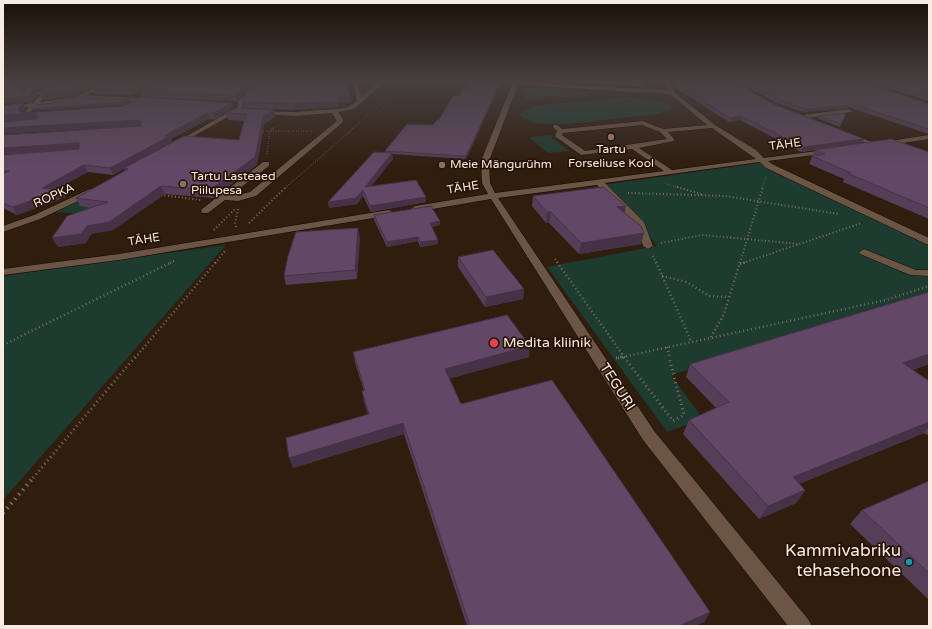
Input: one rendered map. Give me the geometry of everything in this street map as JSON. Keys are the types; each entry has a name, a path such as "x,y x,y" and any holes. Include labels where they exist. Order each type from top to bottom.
{"street":[{"path":"25,116 30,111"},
{"path":"170,148 232,111"},
{"path":"260,111 296,114 330,111"},
{"path":"223,198 238,198 253,194 340,122 340,119 334,111"},
{"name":"TEGURI","path":"504,111 485,161 486,183 493,196 648,436 801,626"},
{"path":"695,111 713,126 753,152 767,164 929,242"},
{"path":"802,116 846,111"},
{"path":"794,113 817,122"},
{"path":"17,116 40,114"},
{"path":"643,123 662,131 672,140 633,147 584,153 568,145 558,136 558,129 643,123"},
{"path":"662,131 713,126"},
{"path":"846,133 876,145"},
{"path":"861,147 929,137"},
{"path":"920,138 929,141"},
{"path":"633,147 672,173"},
{"name":"TÄHE","path":"3,272 119,257 199,244 237,235 404,211 493,196 672,173 767,164 838,150"},
{"path":"205,211 266,164"},
{"path":"599,182 639,222 648,246"},
{"name":"ROPKA","path":"3,229 37,217 101,187"},
{"path":"864,252 914,273 929,273"}],"path":[{"path":"248,225 277,195 372,111"},
{"path":"270,130 282,123"},
{"path":"311,131 316,126"},
{"path":"260,132 270,130 329,131"},
{"path":"266,164 270,130"},
{"path":"711,337 724,314 740,265 759,201 767,164"},
{"path":"664,184 709,196"},
{"path":"609,192 709,196 759,201 841,214"},
{"path":"156,194 193,198 205,201 223,198"},
{"path":"3,345 173,262 199,244 239,205 235,223 237,235 3,513"},
{"path":"740,265 868,221"},
{"path":"691,341 648,246 702,235 800,244"},
{"path":"555,259 624,356 674,421 684,415 667,347"},
{"path":"662,276 687,282 709,296 729,298"},
{"path":"600,361 886,300 929,286"}],"green space":[{"path":"523,111 666,111 658,114 558,125 535,123 523,118 520,114"},
{"path":"549,135 569,151 548,153 529,137"},
{"path":"760,163 929,244 929,298 671,375 703,419 667,432 547,267 657,246 639,222 602,185"},
{"path":"90,194 102,215 51,212"},
{"path":"226,245 3,500 3,276"}],"building":[{"path":"3,111 20,111 22,113 46,111 216,111 207,113 164,136 170,136 110,168 84,165 42,188 62,190 13,207 3,203 3,174 9,171 3,171 3,155 79,149 79,143 3,148 3,135 141,126 142,122 139,120 3,128 3,122 36,119 39,116 35,113 3,115"},
{"path":"229,111 272,111 263,117 255,157 210,190 161,186 109,222 87,226 81,234 52,238 67,216 108,202 76,198 128,169 124,168 184,136 239,140 246,114 226,113"},
{"path":"444,111 487,111 465,156 385,151 407,124 433,125 437,120 439,120"},
{"path":"719,111 792,111 864,139 803,147 741,116 730,118"},
{"path":"875,111 929,111 929,129"},
{"path":"846,113 841,124 818,116"},
{"path":"891,139 929,152 929,208 847,173 851,173 812,156 825,154 815,150"},
{"path":"374,152 392,153 365,187 416,180 426,197 370,206 363,190 356,198 328,202"},
{"path":"603,187 626,206 617,207 641,226 644,233 581,243 551,212 547,212 533,196"},
{"path":"431,206 440,221 430,223 438,240 420,242 418,237 387,242 374,215"},
{"path":"358,228 355,270 284,276 288,256 296,232"},
{"path":"493,250 524,289 486,297 458,257"},
{"path":"929,292 929,354 903,363 929,381 929,422 793,477 805,490 768,506 689,420 729,402 690,364"},
{"path":"507,315 530,346 445,369 461,404 552,380 710,612 679,626 470,626 403,423 289,458 286,438 369,414 362,391 365,390 353,352"},
{"path":"929,481 929,573 862,510"}],"place":[{"name":"Tartu Forseliuse Kool","path":"611,137"},
{"name":"Meie Mängurühm","path":"442,165"},
{"name":"Tartu Lasteaed Piilupesa","path":"183,184"},
{"name":"Medita kliinik","path":"494,343"},
{"name":"Kammivabriku tehasehoone","path":"909,562"}]}
